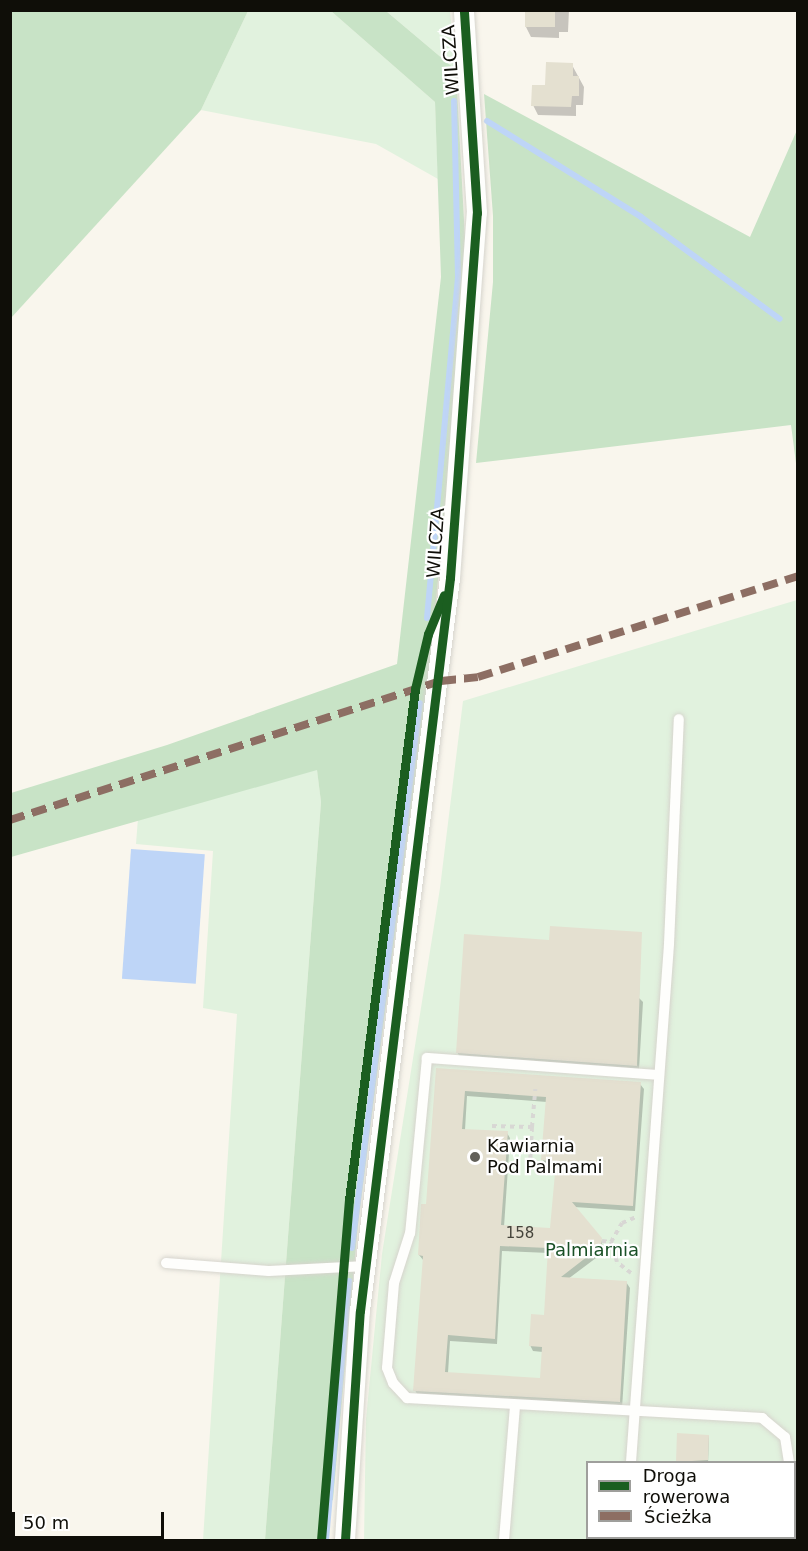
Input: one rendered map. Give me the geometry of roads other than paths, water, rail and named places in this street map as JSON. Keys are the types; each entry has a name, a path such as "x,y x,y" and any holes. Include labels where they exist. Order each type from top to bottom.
{"street":[{"name":"WILCZA","path":"345,1540 366,1266 450,578 477,213 464,10"}],"lane":[{"path":"631,1461 659,1075 679,719"},
{"path":"659,1075 427,1058 410,1233 394,1283 387,1368 393,1383 407,1398 515,1407 762,1418 785,1437 789,1461"},
{"path":"166,1263 269,1271 366,1266"},
{"path":"504,1540 515,1407"}],"water":[{"path":"131,849 205,854 196,984 122,979"}],"waterway":[{"path":"427,618 458,276 454,101"},
{"path":"487,121 641,217 780,319"},
{"path":"352,1248 420,703"},
{"path":"326,1540 349,1281"}],"place":[{"name":"Kawiarnia Pod Palmami","path":"475,1157"}],"park label":[{"name":"Palmiarnia","path":"592,1250"}]}
